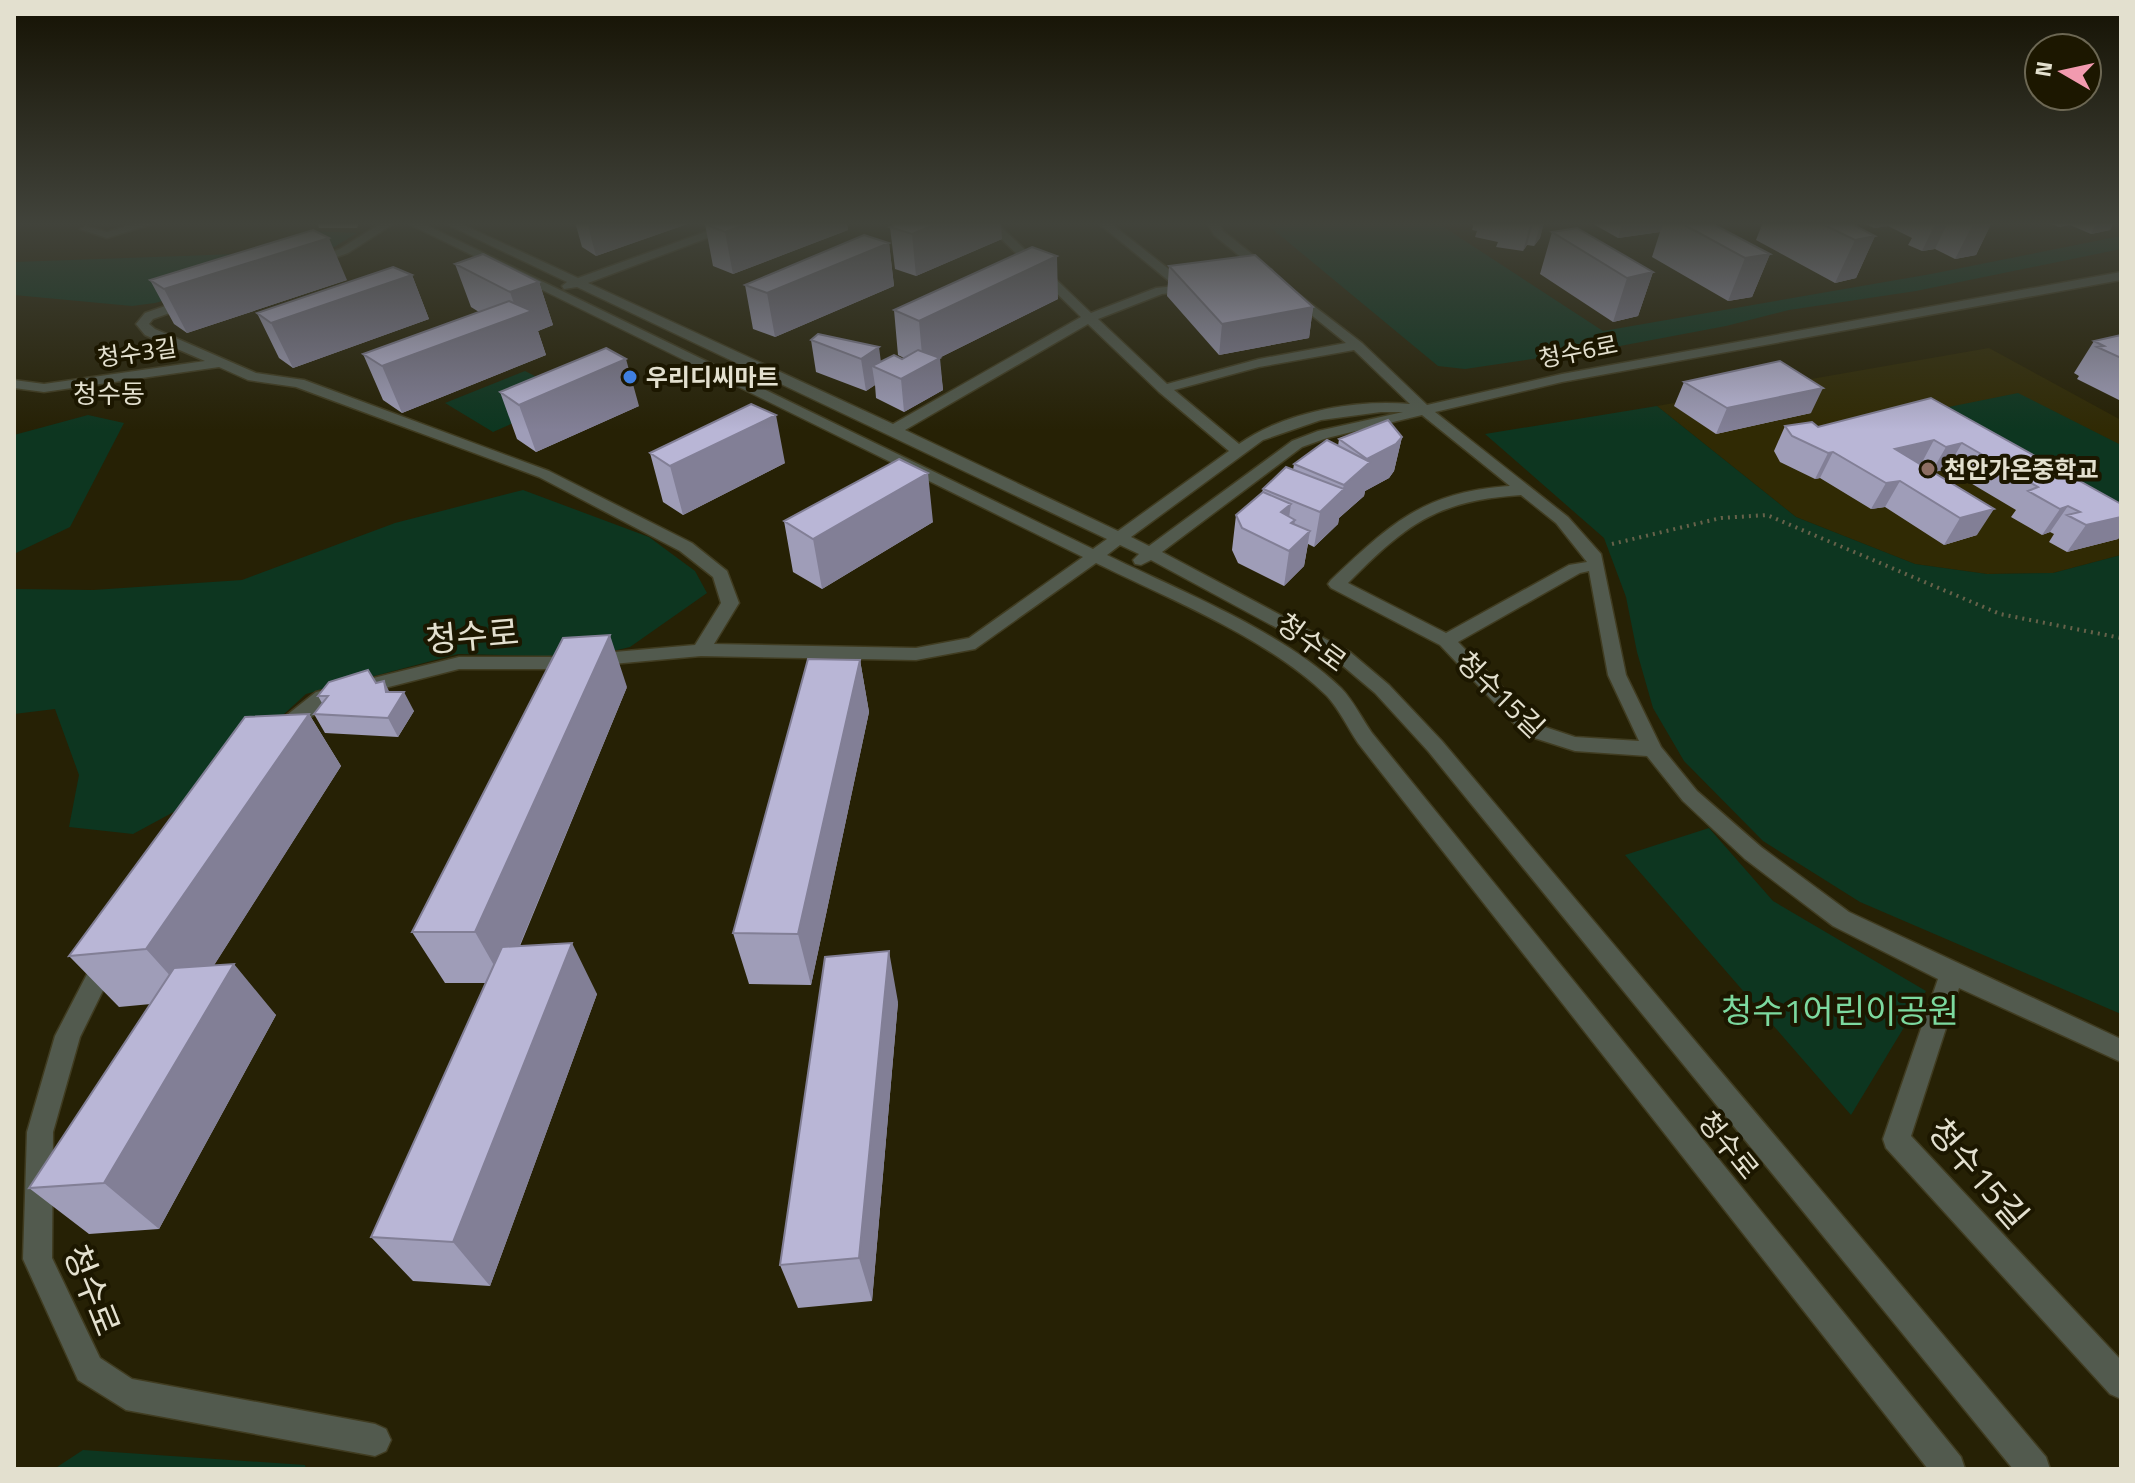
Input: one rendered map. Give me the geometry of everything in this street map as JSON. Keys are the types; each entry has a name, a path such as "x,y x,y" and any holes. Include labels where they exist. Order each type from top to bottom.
{"street":[{"name":"청수로","path":"591,291 894,430 1150,553 1343,656 1382,689 1435,746 2034,1469"},
{"path":"1061,291 1164,389 1238,451"},
{"path":"894,430 1089,318 1159,291"},
{"path":"1289,291 1357,346 1424,410 1562,520 1595,558 1617,675 1653,750 1690,796 1753,853 1841,919 1952,974 2121,1051"},
{"name":"청수6로","path":"1127,571 1297,444 1323,434 1394,420 1424,410 1562,378 2038,291"},
{"name":"청수로","path":"553,292 1228,621 1285,655 1335,693 1375,750 1949,1469"},
{"path":"212,294 149,316 142,324 150,332 253,377 299,383 544,474 686,547 721,575 730,603 701,650"},
{"path":"1164,389 1236,366 1299,352 1357,346"},
{"name":"청수3길","path":"14,384 44,388 219,363"},
{"name":"청수6로","path":"1066,579 1258,437 1312,418 1389,405 1424,410"},
{"name":"청수15길","path":"1523,490 1453,498 1426,508 1398,526 1337,584 1446,641 1532,730 1546,739 1559,744 1609,744 1653,750"},
{"name":"청수15길","path":"1446,641 1575,569 1596,565"},
{"path":"1066,579 1098,570 1127,571"},
{"name":"청수로","path":"259,748 323,697 459,663 557,663 701,650 916,654 975,643 1066,579"},
{"name":"청수로","path":"117,939 68,1036 40,1132 37,1259 89,1369 126,1394 375,1440"},
{"name":"청수15길","path":"1952,974 1896,1139 2121,1383"}],"path":[{"path":"1596,565 1611,544 1721,518 1767,515 2000,614 2121,638"}],"shaded area":[{"name":"천안가온중학교","path":"1989,348 2121,420 2121,555 2053,573 1987,574 1915,564 1796,517 1657,406"}],"green space":[{"path":"14,291 199,291 132,306 14,295"},
{"path":"1348,291 1542,291 1603,331 1832,291 1915,291 1789,310 1726,326 1620,346 1465,369 1438,366"},
{"path":"525,371 574,396 493,432 445,403"},
{"path":"2018,393 2121,445 2121,532 1914,414"},
{"path":"1657,406 1796,517 1915,564 1987,574 2053,573 2121,555 2121,1014 1860,902 1763,841 1684,761 1653,708 1626,597 1604,538 1485,434"},
{"path":"88,415 124,423 70,527 14,554 14,435"},
{"path":"523,490 649,537 695,571 707,593 630,647 589,657 458,654 306,694 181,808 133,834 69,827 79,775 55,709 14,714 14,589 93,590 242,580 395,523"},
{"name":"청수1어린이공원","path":"1709,828 1773,901 1926,991 1851,1115 1625,855"},
{"path":"83,1450 305,1465 306,1469 54,1469"}],"building":[{"path":"321,291 364,291 271,323 257,313"},
{"path":"935,291 982,291 919,321 894,310"},
{"path":"1192,291 1295,291 1313,307 1222,324"},
{"path":"509,301 532,311 382,366 363,354"},
{"path":"818,334 879,347 861,359 811,340"},
{"path":"2121,335 2121,358 2097,347 2104,346 2094,341"},
{"path":"606,348 626,359 519,405 500,392"},
{"path":"918,350 940,358 901,379 872,366 894,355 902,359"},
{"path":"1780,361 1823,388 1727,408 1684,382"},
{"path":"1931,398 2121,504 2121,517 2086,525 2067,515 2080,512 2068,506 2060,509 2028,491 2038,487 1962,443 1946,447 1934,440 1895,449 1994,509 1960,518 1900,481 1886,483 1833,452 1828,453 1792,436 1785,426 1812,422 1818,427"},
{"path":"751,404 776,415 670,466 650,453"},
{"path":"1388,420 1402,437 1396,444 1367,459 1339,439"},
{"path":"1327,440 1370,462 1344,485 1294,464"},
{"path":"899,459 928,473 813,539 784,521"},
{"path":"1286,467 1344,489 1320,512 1263,489"},
{"path":"1263,492 1291,504 1281,512 1295,520 1291,523 1310,531 1289,551 1242,528 1236,515"},
{"path":"610,635 475,932 412,932 563,638"},
{"path":"808,659 860,660 798,934 733,933"},
{"path":"368,670 376,683 384,681 386,692 404,692 388,718 314,714 328,696 318,696 329,682"},
{"path":"309,714 146,949 69,956 245,717"},
{"path":"572,943 453,1242 371,1237 502,947"},
{"path":"889,951 859,1258 780,1265 825,957"},
{"path":"234,964 104,1183 29,1188 174,968"}],"place":[{"name":"우리디씨마트","path":"630,377"},
{"name":"천안가온중학교","path":"1928,469"}],"district":[{"name":"청수동","path":"109,393"}]}
